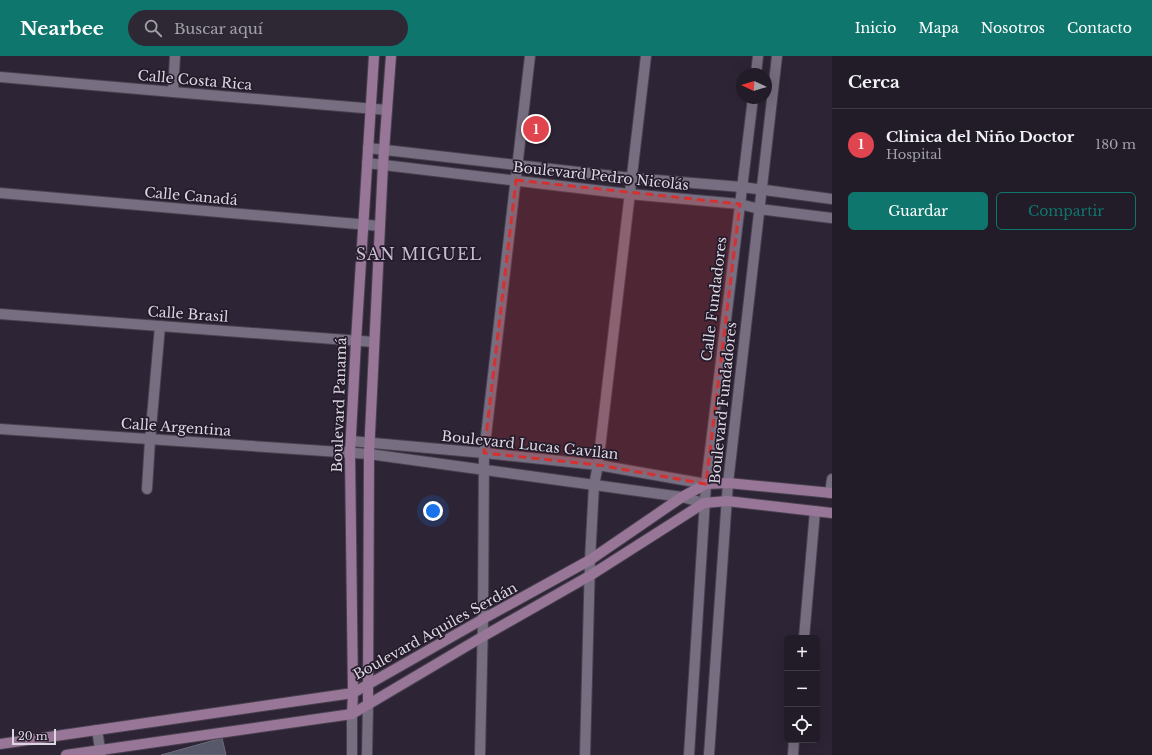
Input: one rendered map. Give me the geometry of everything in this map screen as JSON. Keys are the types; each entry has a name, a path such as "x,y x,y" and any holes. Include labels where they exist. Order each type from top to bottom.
{"street":[{"path":"173,92 175,56"},
{"name":"Boulevard Panamá","path":"352,755 353,693 350,453 374,56"},
{"path":"367,755 369,684 369,454 383,164 391,56"},
{"path":"480,755 484,453 530,56"},
{"path":"585,755 591,575 590,560 594,486 598,465 646,56"},
{"path":"757,68 758,56"},
{"name":"Boulevard Fundadores","path":"709,755 728,483 761,190 778,56"},
{"name":"Calle Costa Rica","path":"0,77 387,110"},
{"name":"Calle Fundadores","path":"704,503 752,104"},
{"path":"368,148 631,178 742,187 832,199"},
{"name":"Boulevard Pedro Nicolás","path":"367,163 629,194 740,204 759,209 832,218"},
{"name":"Calle Canadá","path":"0,193 380,226"},
{"name":"Calle Brasil","path":"0,314 374,342"},
{"path":"147,489 160,326"},
{"name":"Calle Argentina","path":"0,429 350,453"},
{"name":"Boulevard Lucas Gavilan","path":"351,441 598,465 706,484"},
{"name":"Boulevard Lucas Gavilan","path":"350,453 369,454 682,497 704,503"},
{"path":"831,493 832,479"},
{"name":"Boulevard Aquiles Serdán","path":"0,744 353,693 590,560 682,497 706,484 728,483 831,493"},
{"name":"Boulevard Aquiles Serdán","path":"66,755 101,753 352,714 482,637 591,575 704,503 727,501 832,513"},
{"name":"Boulevard Fundadores","path":"689,755 704,503"},
{"path":"804,635 815,511"},
{"path":"97,730 101,753"},
{"path":"793,755 794,743"}],"highlighted area":[{"path":"516,180 740,204 706,484 598,465 484,453"}],"building":[{"path":"222,738 226,755 161,755"}],"place":[{"name":"Clinica del Niño Doctor","path":"536,129"}],"district":[{"name":"SAN MIGUEL","path":"419,254"}]}
